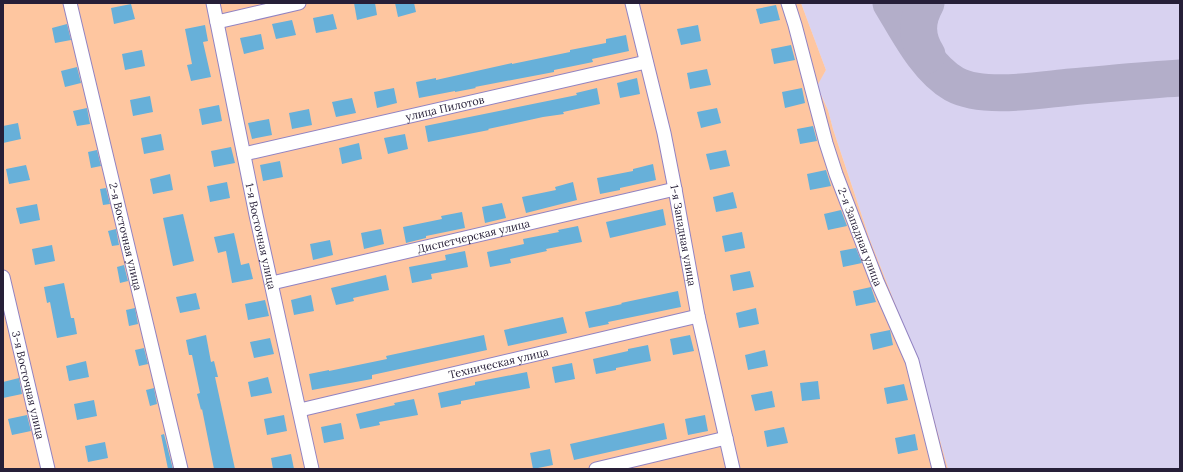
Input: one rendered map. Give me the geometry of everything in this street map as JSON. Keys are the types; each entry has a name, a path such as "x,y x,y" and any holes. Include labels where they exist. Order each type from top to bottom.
{"street":[{"name":"2-я Восточная улица","path":"70,3 181,469"},
{"name":"1-я Восточная улица","path":"213,3 312,469"},
{"path":"216,22 299,3"},
{"name":"1-я Западная улица","path":"632,3 664,133 698,316 733,469"},
{"name":"2-я Западная улица","path":"788,3 836,174 877,281 912,361 939,469"},
{"name":"улица Пилотов","path":"244,154 646,62"},
{"name":"Диспетчерская улица","path":"272,283 675,189"},
{"name":"3-я Восточная улица","path":"3,277 48,469"},
{"name":"Техническая улица","path":"300,410 698,316"},
{"path":"596,469 726,438"}],"shaded area":[{"path":"3,3 801,3 826,70 817,86 828,110 870,240 918,362 948,469 3,469"},
{"path":"801,3 1180,3 1180,469 948,469 918,362 870,240 828,110 817,85 826,70"}],"building":[{"path":"354,3 375,3 377,15 357,20"},
{"path":"395,3 414,3 416,12 398,17"},
{"path":"131,4 135,19 114,24 111,8"},
{"path":"776,5 780,20 760,24 756,9"},
{"path":"333,14 337,29 316,33 313,18"},
{"path":"292,20 296,35 276,39 272,24"},
{"path":"67,24 71,40 55,43 52,28"},
{"path":"205,25 208,41 203,42 211,77 191,81 187,65 192,64 185,29"},
{"path":"698,25 701,41 681,45 677,29"},
{"path":"261,34 264,49 244,54 240,38"},
{"path":"626,35 629,51 592,59 593,62 554,70 554,72 419,98 416,82 436,78 436,80 570,52 570,50 606,43 606,39"},
{"path":"791,45 795,60 774,64 771,49"},
{"path":"142,50 145,66 125,70 122,54"},
{"path":"77,67 81,83 65,87 61,71"},
{"path":"707,69 711,85 690,89 687,73"},
{"path":"637,78 640,94 620,98 617,83"},
{"path":"394,88 397,103 377,108 374,92"},
{"path":"597,88 600,104 563,112 564,114 543,117 488,129 489,130 428,142 425,126 577,95 576,93"},
{"path":"802,88 805,103 785,108 782,92"},
{"path":"150,96 153,112 133,116 130,100"},
{"path":"352,98 356,113 336,117 332,102"},
{"path":"219,105 222,121 202,125 199,109"},
{"path":"87,108 90,124 77,126 73,111"},
{"path":"717,108 721,123 701,128 697,112"},
{"path":"309,109 312,125 292,129 289,113"},
{"path":"269,119 272,135 252,139 248,123"},
{"path":"18,123 21,139 3,143 3,126"},
{"path":"813,126 817,141 800,144 797,129"},
{"path":"161,134 164,150 144,154 141,138"},
{"path":"405,134 408,149 388,154 384,138"},
{"path":"359,143 362,159 342,164 339,148"},
{"path":"231,147 235,163 214,167 211,151"},
{"path":"97,150 101,166 91,168 88,152"},
{"path":"726,150 730,166 710,170 706,154"},
{"path":"280,161 283,177 263,181 260,165"},
{"path":"653,164 656,180 600,194 597,178 633,171 633,169"},
{"path":"26,165 30,180 9,184 6,169"},
{"path":"826,170 831,186 810,190 807,174"},
{"path":"170,174 173,190 153,194 150,179"},
{"path":"227,182 230,198 210,202 207,186"},
{"path":"573,182 577,200 526,213 522,197 556,190 555,187"},
{"path":"106,188 110,204 103,205 100,189"},
{"path":"733,192 737,208 716,212 713,197"},
{"path":"502,203 506,218 485,223 482,207"},
{"path":"37,204 40,220 20,224 16,208"},
{"path":"663,209 666,225 610,238 606,222"},
{"path":"841,210 847,226 828,230 824,214"},
{"path":"462,212 465,228 426,236 426,238 406,243 403,227 442,219 441,216"},
{"path":"183,214 194,261 173,266 163,218"},
{"path":"578,226 582,242 546,249 547,251 510,259 511,263 490,267 487,252 524,244 523,239 559,232 558,230"},
{"path":"116,229 119,245 112,246 108,231"},
{"path":"381,229 384,244 364,249 361,233"},
{"path":"742,232 745,248 725,252 722,236"},
{"path":"234,233 241,265 249,263 253,279 232,283 226,251 218,253 214,237"},
{"path":"330,240 333,255 313,260 310,244"},
{"path":"52,245 55,261 35,265 32,249"},
{"path":"856,248 862,263 843,267 840,251"},
{"path":"465,251 468,267 431,274 432,279 412,283 409,267 446,260 445,255"},
{"path":"124,265 128,281 120,283 117,267"},
{"path":"750,271 754,287 733,291 730,275"},
{"path":"386,275 389,290 353,298 354,301 336,305 331,288"},
{"path":"64,283 71,318 74,318 77,334 57,338 50,302 47,303 44,287"},
{"path":"871,287 876,302 856,306 853,291"},
{"path":"678,291 681,307 608,322 609,324 589,328 585,312"},
{"path":"196,293 200,309 180,313 176,297"},
{"path":"311,295 314,311 294,315 291,300"},
{"path":"265,300 269,316 248,320 245,304"},
{"path":"135,308 138,324 129,326 126,310"},
{"path":"756,308 759,324 739,328 736,313"},
{"path":"563,317 567,333 508,346 504,330"},
{"path":"890,330 893,345 873,350 870,334"},
{"path":"206,335 211,362 214,361 218,377 215,377 235,469 214,469 202,409 201,410 197,394 200,393 192,355 189,355 186,340"},
{"path":"484,335 487,350 372,375 372,379 312,390 309,374 387,359 386,356"},
{"path":"690,335 694,351 673,355 670,339"},
{"path":"270,338 274,354 254,358 250,342"},
{"path":"648,345 651,361 616,368 616,370 596,374 593,359"},
{"path":"144,348 148,364 139,366 135,350"},
{"path":"765,350 768,366 748,370 745,355"},
{"path":"86,361 89,377 69,381 66,366"},
{"path":"572,363 575,379 555,383 552,367"},
{"path":"527,372 530,388 461,401 461,404 441,408 438,393 475,385 475,382"},
{"path":"268,377 272,393 251,397 248,382"},
{"path":"19,378 22,394 3,398 3,382"},
{"path":"818,381 820,399 802,401 800,383"},
{"path":"904,384 908,400 887,404 884,388"},
{"path":"154,388 157,404 150,406 146,390"},
{"path":"772,391 775,407 755,411 751,395"},
{"path":"414,399 418,415 379,422 380,425 360,429 356,414"},
{"path":"94,400 97,416 77,420 74,404"},
{"path":"27,415 31,431 12,435 8,419"},
{"path":"284,415 287,431 267,435 264,419"},
{"path":"705,415 708,431 688,435 685,419"},
{"path":"341,423 344,439 324,443 321,427"},
{"path":"664,423 667,439 574,460 570,444"},
{"path":"784,427 788,443 767,447 764,431"},
{"path":"164,434 173,469 168,469 161,435"},
{"path":"915,434 918,450 898,454 895,438"},
{"path":"105,442 108,458 88,462 85,446"},
{"path":"550,449 553,465 533,469 530,453"},
{"path":"291,454 294,469 273,469 271,458"}],"taxiway":[{"path":"891,3 926,58 944,77 954,84 966,89 980,92 1011,93 1180,78"},
{"path":"926,3 920,16 919,35 927,55"}]}
